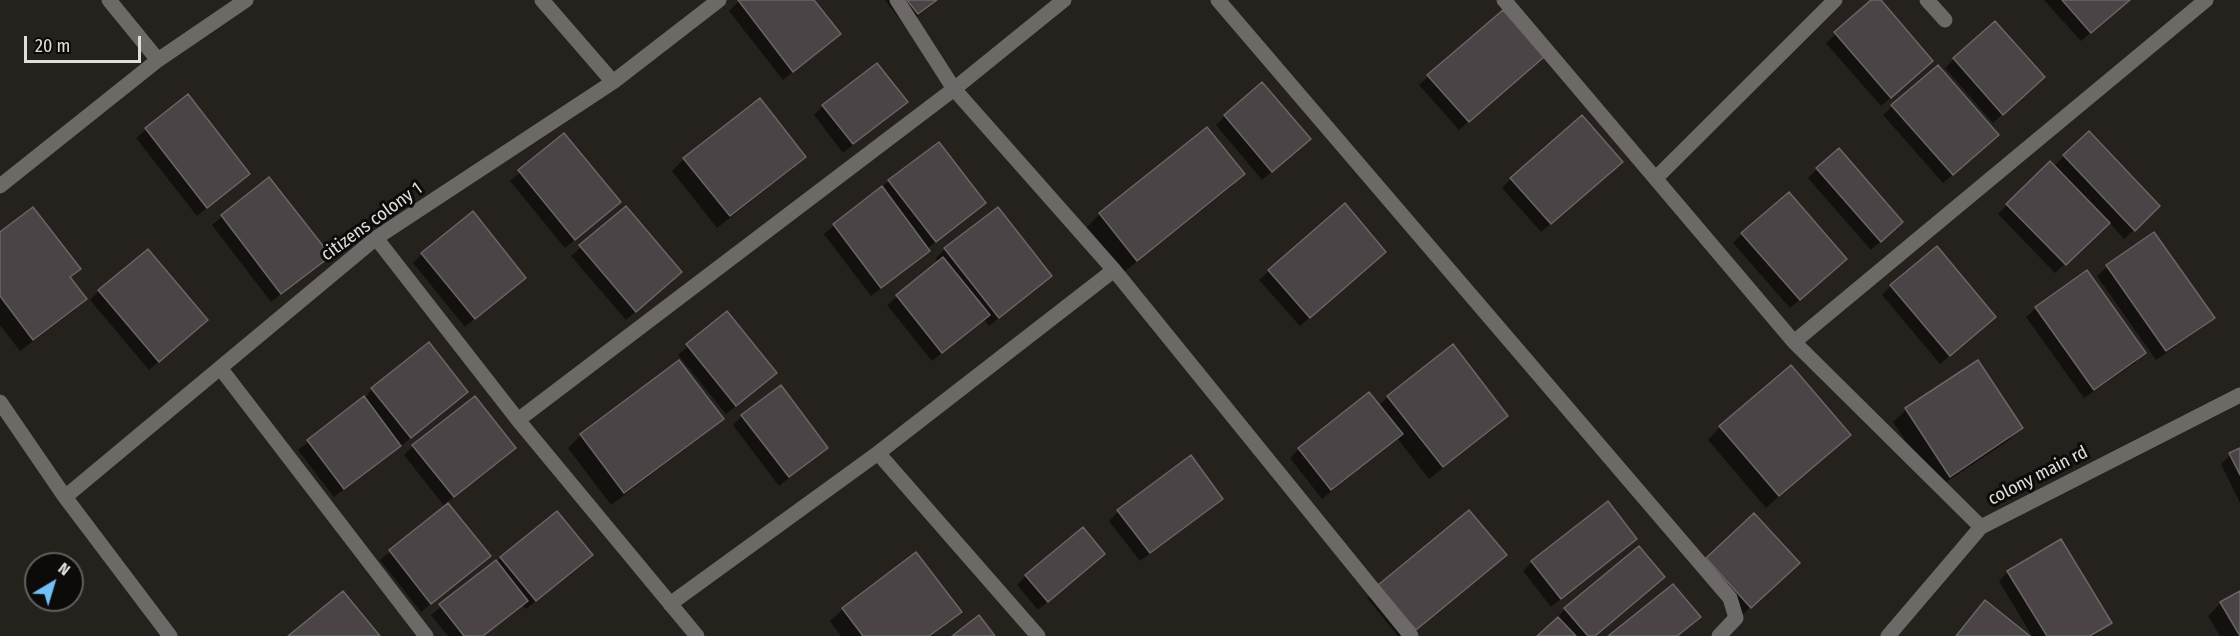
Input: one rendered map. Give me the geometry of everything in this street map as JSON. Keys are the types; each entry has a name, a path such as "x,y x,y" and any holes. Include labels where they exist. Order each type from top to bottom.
{"street":[{"path":"110,0 158,60"},
{"path":"0,186 158,60 246,0"},
{"path":"542,0 613,82"},
{"name":"citizens colony 1","path":"65,496 376,238 613,82 719,0"},
{"path":"897,0 954,89 1114,270 1412,636"},
{"path":"518,420 954,89 1064,0"},
{"path":"1218,0 1730,597 1736,618 1719,636"},
{"path":"1504,0 1794,342 1981,526"},
{"path":"1656,178 1835,0"},
{"path":"1927,0 1945,20"},
{"path":"1794,342 2206,0"},
{"path":"376,238 518,420 697,636"},
{"path":"670,604 878,453 1114,270"},
{"path":"220,369 426,636"},
{"name":"colony main rd","path":"1888,636 1981,526 2240,395"},
{"path":"0,402 65,496 170,636"},
{"path":"878,453 1038,636"}],"building":[{"path":"738,0 814,0 841,34 793,72"},
{"path":"907,0 937,0 918,14"},
{"path":"1871,0 1881,0 1933,61 1891,98 1834,32"},
{"path":"2062,0 2130,0 2091,33"},
{"path":"1503,10 1544,57 1469,122 1427,75"},
{"path":"1995,21 2045,77 2003,115 1953,58"},
{"path":"877,63 908,102 853,144 822,105"},
{"path":"1938,65 1999,135 1953,175 1891,105"},
{"path":"1262,82 1311,139 1272,172 1224,115"},
{"path":"188,94 250,174 207,208 145,128"},
{"path":"760,98 806,157 730,216 683,158"},
{"path":"1582,115 1623,162 1551,224 1510,178"},
{"path":"1207,127 1245,174 1137,261 1099,213"},
{"path":"2089,131 2160,206 2135,231 2063,155"},
{"path":"564,133 621,202 575,240 518,170"},
{"path":"939,142 986,203 936,242 888,180"},
{"path":"1839,148 1903,222 1881,242 1816,168"},
{"path":"2050,161 2110,223 2066,265 2006,204"},
{"path":"269,177 331,256 281,294 221,215"},
{"path":"882,186 930,251 881,288 833,224"},
{"path":"1789,192 1847,259 1800,300 1741,233"},
{"path":"1345,203 1386,252 1310,318 1268,270"},
{"path":"626,206 682,272 636,312 579,245"},
{"path":"33,207 81,269 70,277 87,299 33,340 0,296 0,232"},
{"path":"998,207 1052,276 999,318 944,248"},
{"path":"473,211 526,278 475,319 421,253"},
{"path":"2154,232 2215,318 2166,351 2106,265"},
{"path":"1937,246 1996,317 1950,356 1890,285"},
{"path":"148,249 208,320 159,362 98,290"},
{"path":"943,257 990,315 942,353 896,295"},
{"path":"2087,270 2146,353 2094,390 2035,307"},
{"path":"727,311 777,373 736,406 686,344"},
{"path":"429,342 468,392 411,438 371,388"},
{"path":"1453,344 1508,416 1443,467 1387,396"},
{"path":"679,360 724,419 624,493 580,434"},
{"path":"1978,360 2023,428 1950,477 1905,408"},
{"path":"1791,365 1851,435 1779,496 1719,426"},
{"path":"781,385 828,448 789,477 741,415"},
{"path":"1369,392 1403,434 1331,490 1298,448"},
{"path":"364,396 401,446 344,489 307,440"},
{"path":"475,396 516,448 454,497 412,445"},
{"path":"2240,448 2240,475 2229,453"},
{"path":"1191,455 1223,499 1150,553 1117,510"},
{"path":"1608,501 1637,539 1561,599 1531,561"},
{"path":"448,503 491,556 431,604 389,550"},
{"path":"1469,510 1507,555 1416,630 1378,585"},
{"path":"557,511 593,555 536,601 500,557"},
{"path":"1754,513 1800,563 1751,608 1706,558"},
{"path":"1083,527 1105,554 1048,602 1025,575"},
{"path":"2061,539 2112,623 2090,636 2047,636 2007,571"},
{"path":"1639,546 1665,577 1595,636 1588,636 1564,608"},
{"path":"916,552 962,612 929,636 863,636 842,608"},
{"path":"496,560 528,601 483,636 464,636 439,604"},
{"path":"1673,584 1701,617 1677,636 1608,636"},
{"path":"343,591 380,636 288,636"},
{"path":"2240,591 2240,636 2220,602"},
{"path":"1985,600 2030,636 1956,636"},
{"path":"979,615 995,636 952,636"},
{"path":"1558,617 1576,636 1537,636"}]}
